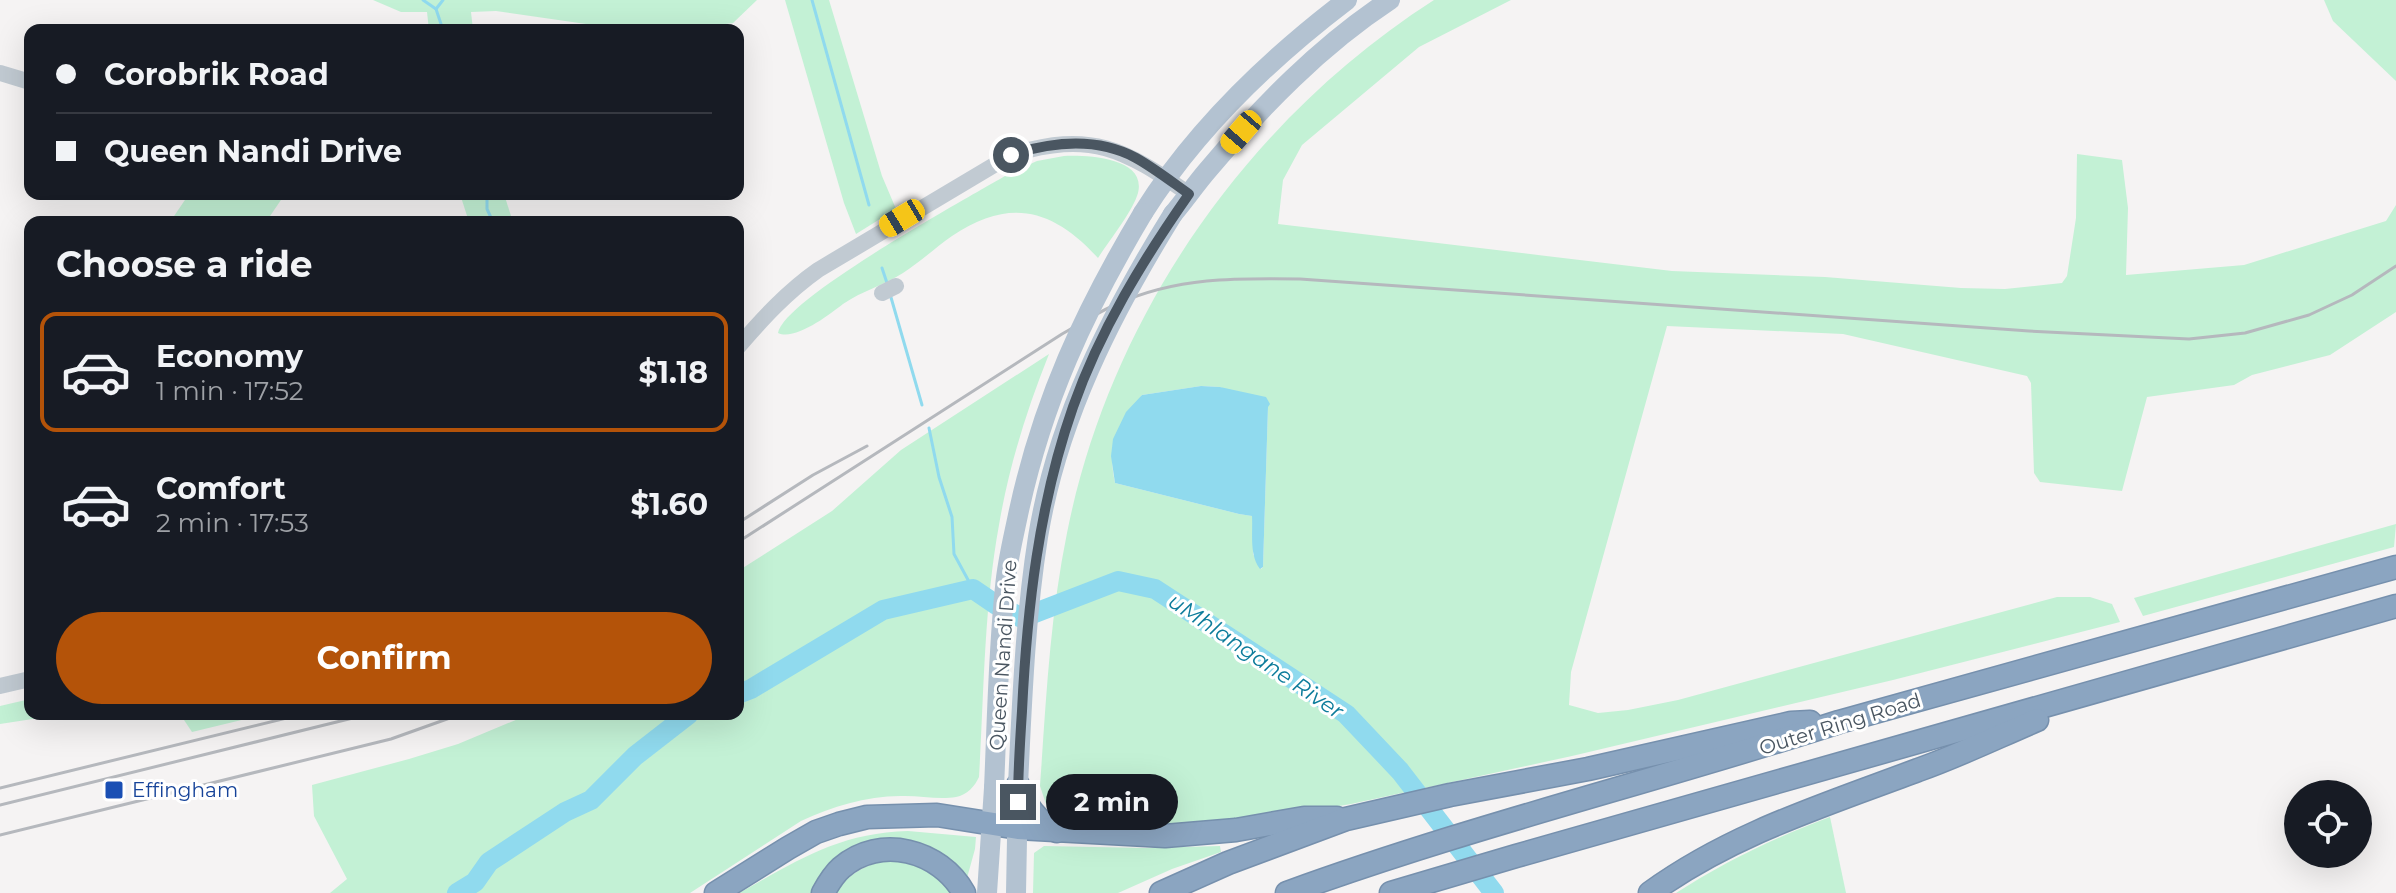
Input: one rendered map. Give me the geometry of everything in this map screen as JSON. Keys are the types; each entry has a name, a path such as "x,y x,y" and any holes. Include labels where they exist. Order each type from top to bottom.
{"highway":[{"name":"Outer Ring Road","path":"1287,893 1372,862 1839,722 2396,567"},
{"name":"Outer Ring Road","path":"1392,893 2396,606"},
{"path":"1650,893 1746,836 1922,769 2127,683"},
{"path":"1161,893 1228,863 1354,818 1791,723 1839,722"},
{"path":"1018,785 1030,812 1057,831"},
{"path":"716,893 801,840 839,824 867,817 937,815 1018,828 1165,836 1236,830 1304,818 1354,818"},
{"path":"823,893 842,867 854,859 885,849 921,855 941,865 964,893"}],"main road":[{"name":"Queen Nandi Drive","path":"987,893 1005,585 1025,482 1063,364 1110,271 1166,178 1194,143 1270,63 1347,0"},
{"name":"Queen Nandi Drive","path":"1016,893 1023,671 1030,607 1039,535 1073,406 1108,326 1173,214 1279,91 1321,52 1390,0"}],"street":[{"path":"0,73 24,80"},
{"path":"744,340 773,307 818,270 1011,155 1058,144 1086,144 1116,150 1134,157 1189,194"},
{"path":"0,686 24,680"}],"green space":[{"path":"373,0 757,0 733,23 726,24 586,24 496,11 471,12 472,24 428,24 427,12 401,12"},
{"path":"785,0 829,0 882,176 896,209 856,234 844,203"},
{"path":"1434,0 1511,0 1419,47 1302,145 1283,180 1278,224 1672,271 2005,289 2062,283 2067,276 2076,218 2077,154 2122,160 2128,208 2126,275 2244,265 2386,221 2396,205 2396,312 2330,355 2252,375 2234,385 2147,397 2122,491 2040,482 2034,473 2031,383 2027,376 1843,334 1667,326 1571,672 1569,705 1598,713 1678,700 2057,597 2090,597 2112,604 2120,622 1893,680 1572,756 1351,804 1269,818 1177,827 1080,821 1057,815 1047,807 1040,786 1056,596 1067,533 1087,453 1116,375 1153,300 1197,230 1247,164 1304,103 1367,48","holes":["1201,386 1220,387 1268,407 1261,569 1253,554 1253,516 1115,483 1113,444 1142,395"]},
{"path":"2324,0 2396,0 2396,81 2333,21"},
{"path":"1064,156 1113,161 1133,172 1138,181 1138,193 1131,208 1098,258 1064,228 1047,219 1012,213 993,216 952,236 903,273 850,299 812,326 785,335 778,333 788,317 812,296 883,248 1012,172 1037,161"},
{"path":"185,200 281,200 270,216 174,216"},
{"path":"462,200 506,200 511,216 467,216"},
{"path":"1049,354 1020,438 1003,503 987,619 979,777 967,792 950,798 878,797 826,811 801,821 690,893 330,893 347,879 314,816 312,785 458,744 516,720 744,720 744,567 832,511 901,450"},
{"path":"2396,524 2394,547 2143,616 2134,598"},
{"path":"24,700 26,720 0,724 0,706"},
{"path":"184,720 241,720 192,732"},
{"path":"1830,817 1846,893 1676,893 1751,851"},
{"path":"908,831 976,837 967,878 942,854 922,843 882,839 869,842 855,851 816,885 812,893 739,893 839,843"},
{"path":"1044,846 1220,846 1221,852 1118,893 1033,893 1034,853"},
{"path":"895,860 927,870 952,893 835,893 861,869"}],"water":[{"path":"1201,386 1266,397 1270,404 1263,567 1260,569 1253,551 1252,516 1115,483 1111,456 1113,439 1126,412 1142,395"}],"waterway":[{"path":"423,0 436,9 441,24"},
{"path":"436,9 443,0"},
{"path":"812,0 869,205"},
{"path":"487,200 490,216"},
{"path":"882,268 887,283"},
{"path":"890,294 922,405"},
{"path":"929,428 939,477 952,517 954,554 973,589"},
{"name":"uMhlangane River","path":"744,692 883,610 973,589 1022,618 1118,581 1155,589 1346,714 1400,771 1494,893"},
{"name":"uMhlangane River","path":"457,893 475,882 489,862 565,812 591,800 635,756 681,720"}],"railway":[{"path":"744,538 1089,318 1139,295 1184,284 1230,279 1300,279 2029,331 2189,339 2245,333 2309,315 2352,295 2396,266"},
{"path":"744,519 813,475 867,446"},
{"path":"0,788 278,720"},
{"path":"0,805 345,720"},
{"path":"0,835 391,739 444,720"}],"place":[{"name":"Effingham","path":"114,790"}],"route":[{"path":"1011,155 1069,143 1116,150 1134,157 1189,194 1142,263 1108,326 1073,406 1055,468 1039,535 1030,607 1023,671 1018,802"}]}
